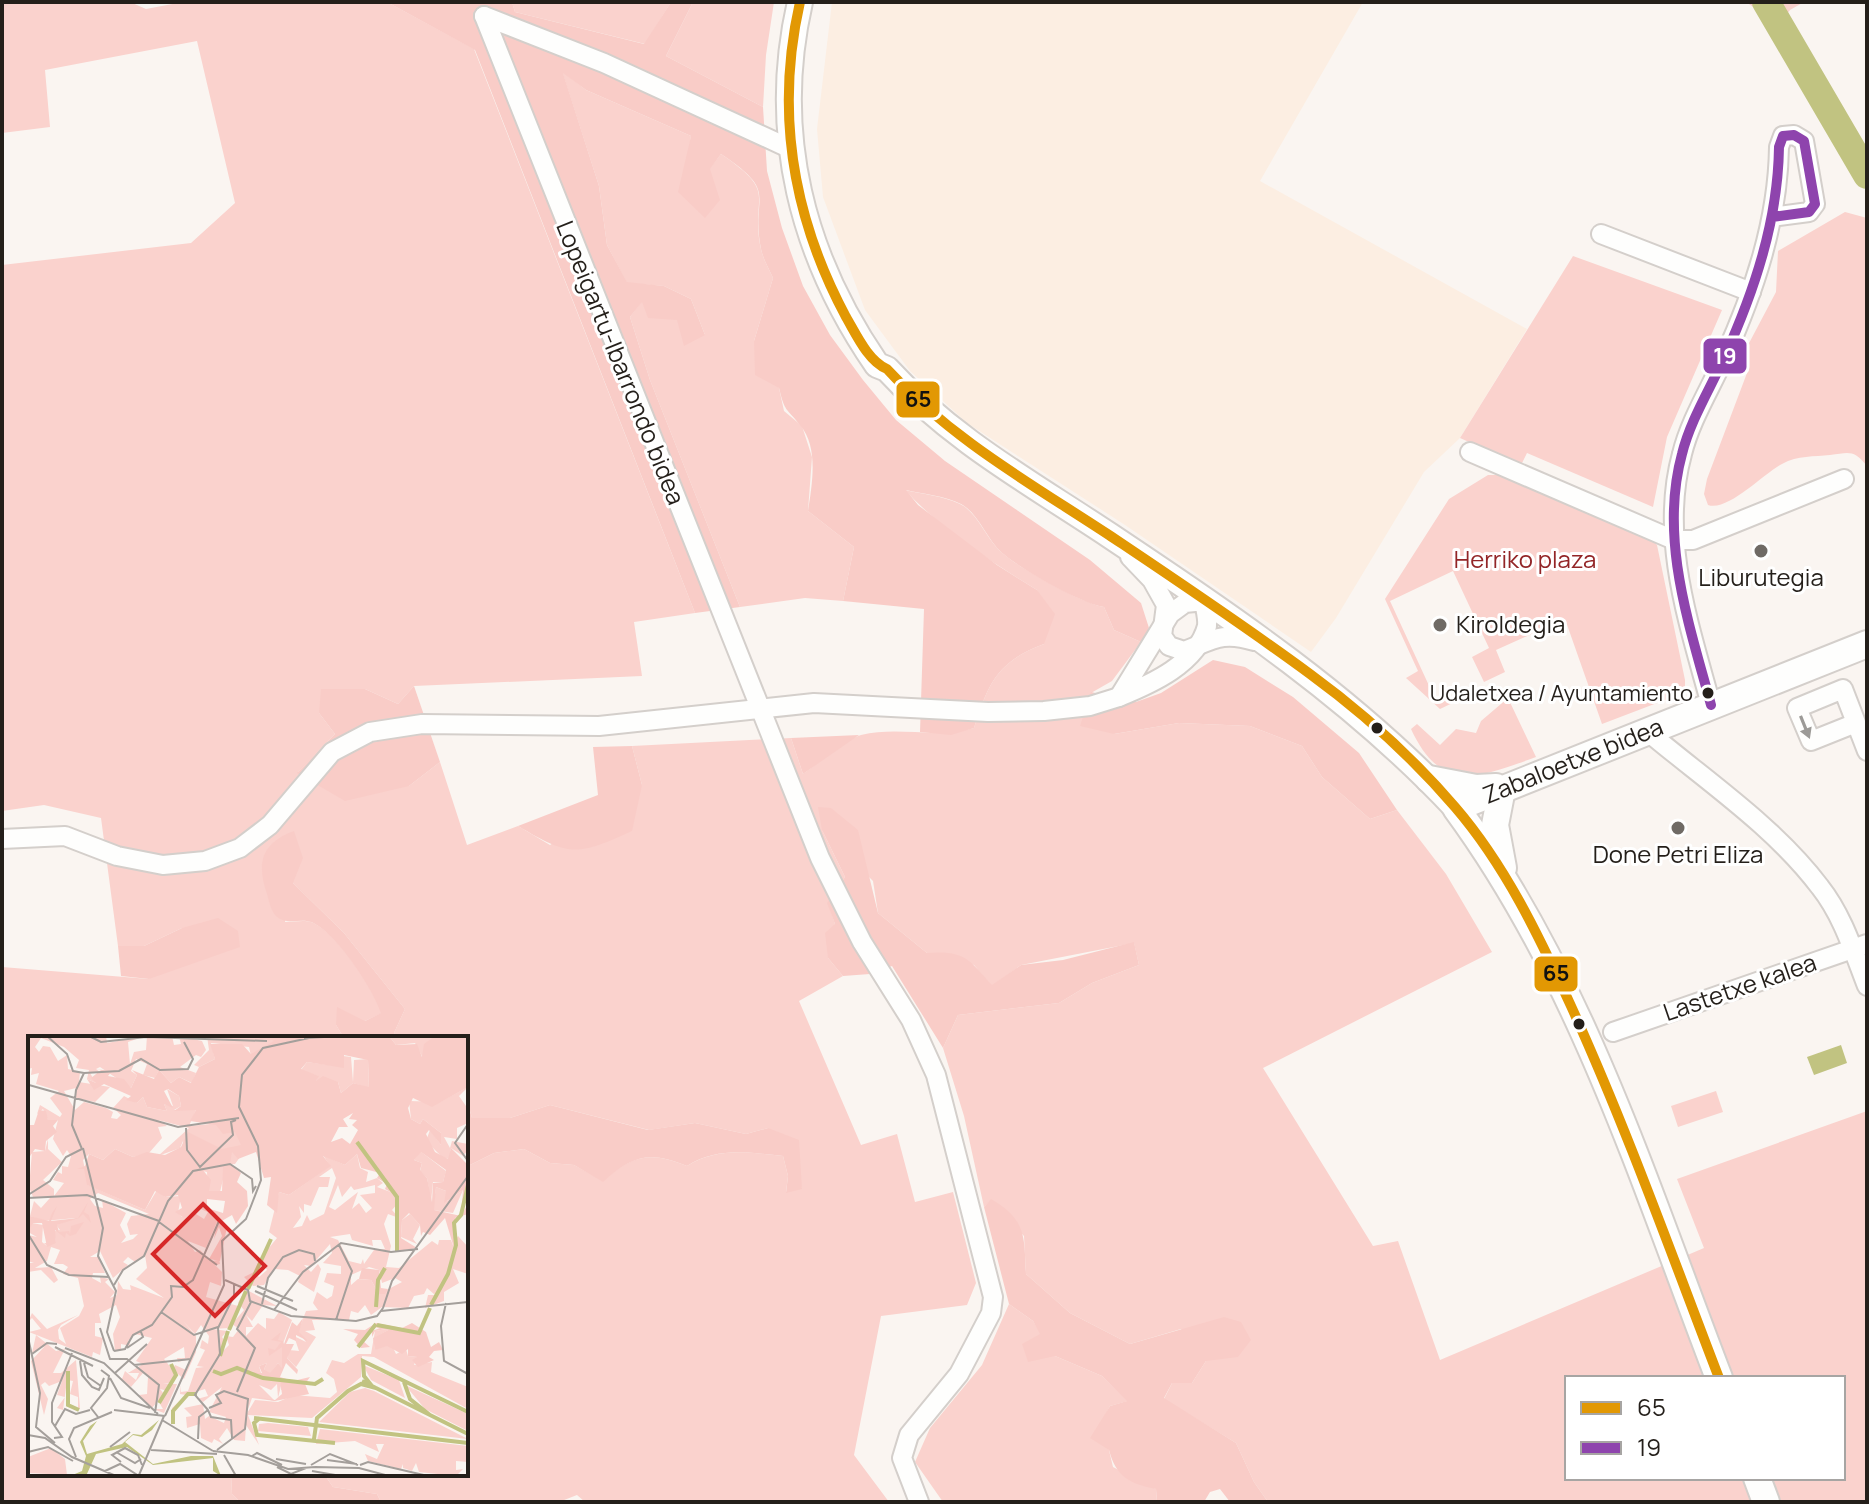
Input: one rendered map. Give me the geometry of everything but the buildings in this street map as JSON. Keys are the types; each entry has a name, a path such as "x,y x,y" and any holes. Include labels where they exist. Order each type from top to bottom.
{"main road":[{"path":"800,2 787,100 791,149 807,231 826,280 877,365 887,369 933,416 980,453 1109,535 1271,646 1377,729 1456,808 1505,879 1556,972 1616,1110 1718,1376"},
{"path":"812,2 800,98 805,175 837,273 865,325 888,356 887,369"},
{"name":"Zabaloetxe bidea","path":"1456,808 1867,644"},
{"path":"1429,779 1476,788 1505,788 1495,825 1505,879"},
{"path":"1758,1480 1766,1502"}],"street":[{"name":"Lopeigartu-Ibarrondo bidea","path":"791,149 604,63 484,16 727,632 762,709 820,858 862,942 911,1020 936,1075 978,1249 991,1281 991,1313 959,1374 909,1435 902,1458 919,1502"},
{"path":"1711,705 1675,557 1673,506 1682,453 1751,292 1772,217"},
{"path":"1601,234 1751,292"},
{"path":"1470,452 1674,540 1693,540 1844,479"},
{"path":"1109,535 1152,580 1166,605 1162,636 1169,646 1184,651 1215,637 1234,634 1271,646"},
{"path":"2,839 65,836 117,856 163,865 205,861 240,848 270,825 332,752 370,732 422,724 599,726 814,703 988,712 1090,706 1119,697 1145,687 1179,666 1197,646 1207,625 1204,601 1185,603 1162,624 1146,657 1119,697"},
{"path":"1856,723 1867,751"},
{"path":"1647,731 1795,858 1822,888 1860,946 1867,986"},
{"name":"Lastetxe kalea","path":"1613,1032 1860,946"}],"shaded area":[{"path":"387,2 512,2 515,12 644,44 671,2 693,2 666,56 763,107 767,171 782,228 803,286 830,335 896,420 945,461 1090,560 1141,603 1149,628 1141,642 1114,630 1104,607 1066,592 1010,559 996,547 972,513 961,504 906,490 918,505 997,565 1037,590 1055,614 1044,644 1016,658 997,676 984,698 974,728 951,735 920,732 924,609 843,601 854,547 808,511 813,466 810,444 785,406 779,388 755,375 754,341 773,278 761,249 757,187 739,167 721,154 710,169 720,200 705,218 678,192 691,136 586,90 563,73 599,186 607,245 627,282 664,286 691,299 705,335 684,346 677,320 648,318 642,302 630,317 650,380 740,607 695,613 475,50"},
{"path":"832,2 1363,2 1260,181 1527,329 1460,438 1424,472 1336,618 1311,652 1125,525 967,423 910,371 865,310 823,197 817,129"},
{"path":"1213,660 1245,667 1293,697 1359,753 1397,810 1370,819 1322,777 1302,746 1250,726 1179,723 1114,734 1080,726 1091,692 1136,702 1161,693"},
{"path":"414,686 440,762 409,786 345,801 297,773 335,734 319,713 321,689 365,689 398,704"},
{"path":"859,735 803,774 791,738"},
{"path":"632,746 642,785 632,831 598,845 574,850 550,843 518,826 598,795 593,747"},
{"path":"818,807 831,808 858,830 878,913 927,953 950,953 965,958 992,985 1021,965 1063,960 1134,942 1139,965 1092,983 1059,1003 958,1015 943,1048 892,966 870,974 843,976 828,958 825,933 835,924 827,903 845,877 822,830"},
{"path":"294,831 303,858 293,883 344,933 405,1009 394,1033 398,1036 343,1036 336,1025 337,1007 365,1021 381,1013 352,962 331,937 311,922 284,921 273,911 264,883 262,863 268,848"},
{"path":"218,918 238,931 240,947 149,979 121,976 118,946 144,946 182,928"},
{"path":"1841,1045 1847,1063 1814,1075 1807,1057"},
{"path":"468,1104 472,1118 510,1118 550,1105 648,1130 695,1123 746,1134 768,1128 799,1140 802,1189 786,1193 788,1176 783,1156 721,1153 687,1166 662,1158 642,1158 624,1166 603,1182 574,1165 550,1163 524,1149 494,1153 468,1166"},
{"path":"991,1199 1011,1214 1021,1230 1026,1274 1070,1313 1130,1344 1224,1317 1241,1322 1251,1340 1238,1357 1206,1361 1192,1383 1172,1383 1164,1398 1236,1443 1254,1482 1268,1502 1230,1502 1220,1489 1210,1492 1204,1502 1157,1502 1156,1489 1132,1482 1120,1473 1109,1450 1090,1438 1110,1406 1127,1401 1102,1376 1055,1356 1028,1362 1022,1344 1040,1334 1033,1321 1009,1304 984,1207"},
{"path":"231,1476 325,1476 333,1487 377,1494 381,1502 240,1502 232,1494"}],"green space":[{"path":"2,2 130,2 146,9 183,2 387,2 474,49 695,613 634,622 642,676 414,686 398,704 365,689 319,713 335,734 298,772 409,786 440,762 467,845 518,826 550,845 642,785 632,746 791,738 803,774 840,746 861,735 974,728 990,686 1005,666 1044,644 1037,590 967,544 905,490 960,504 1009,558 1066,592 1104,607 1114,630 1141,642 1112,681 1091,693 1114,734 1179,723 1250,726 1302,746 1322,777 1370,819 1397,810 1446,874 1492,952 1263,1068 1373,1246 1398,1241 1440,1360 1704,1248 1677,1179 1867,1111 1867,1502 1268,1502 1254,1482 1236,1443 1164,1399 1172,1383 1192,1383 1206,1361 1181,1329 1130,1344 1070,1313 1026,1274 1024,1236 991,1200 984,1207 964,1116 943,1048 958,1015 1059,1003 1092,983 1139,965 1134,943 1021,965 992,986 974,965 927,953 878,913 873,881 822,830 845,877 828,903 835,924 828,958 843,976 799,1001 861,1145 897,1134 915,1202 953,1192 976,1283 967,1305 881,1316 854,1455 889,1502 585,1502 577,1495 559,1502 381,1502 377,1494 333,1487 325,1476 468,1476 468,1166 494,1153 524,1149 550,1163 574,1165 603,1181 642,1158 662,1158 687,1166 722,1153 745,1152 783,1156 788,1176 786,1192 802,1188 768,1128 746,1134 695,1123 649,1130 550,1105 510,1118 472,1118 468,1104 468,1036 398,1036 394,1033 405,1009 344,933 293,883 293,831 285,922 311,922 332,937 362,976 382,1013 365,1021 336,1025 343,1036 28,1036 28,1476 231,1476 232,1494 240,1502 2,1502 2,967 149,979 182,928 144,946 118,946 101,818 44,805 2,811 2,265 191,243 235,203 197,41 45,70 50,127 2,133"},
{"path":"512,2 671,2 645,44 515,12"},
{"path":"693,2 774,2 766,55 763,107 666,56"},
{"path":"1746,2 1804,2 1790,10 1781,21 1769,18"},
{"path":"562,71 586,90 691,136 688,155 710,168 721,154 751,178 757,188 761,249 773,278 754,341 779,388 784,411 802,426 812,457 808,511 854,547 843,601 805,598 740,607 650,380 630,317 642,301 705,335 691,299 664,286 627,283 607,245 599,186"},
{"path":"1845,212 1867,218 1867,466 1850,453 1794,459 1774,469 1735,498 1716,506 1708,505 1704,494 1707,479 1747,373 1738,364 1776,292 1778,251"},
{"path":"1573,256 1722,310 1667,437 1653,507 1527,453 1521,465 1460,438"},
{"name":"Herriko plaza","path":"1488,475 1501,475 1651,539 1657,545 1685,680 1685,688 1678,695 1602,724 1565,619 1496,650 1505,672 1484,682 1472,657 1489,648 1453,571 1390,601 1437,703 1459,694 1461,699 1440,709 1406,678 1418,671 1385,599 1449,499"},
{"path":"1508,698 1536,757 1496,771 1479,775 1448,772 1435,764 1411,729 1417,724 1440,745 1456,729 1476,733 1481,721"},
{"path":"1716,1091 1723,1112 1678,1127 1671,1106"},
{"path":"1009,1304 1033,1321 1055,1356 1102,1376 1128,1401 1110,1406 1102,1421 1113,1467 1156,1489 1157,1502 943,1502 915,1462 930,1428 982,1365"}],"waterway":[{"path":"1766,2 1867,175"}],"transit line":[{"name":"65","path":"800,2 789,84 794,164 813,241 828,280 863,346 874,360 965,439 1210,603 1329,689 1404,753 1455,807 1505,877 1559,980 1629,1144 1718,1376"},
{"name":"19","path":"1711,705 1680,581 1675,549 1676,486 1690,429 1735,333 1762,256 1774,202 1779,147 1783,136 1794,135 1804,141 1815,204 1809,212 1772,217"}],"place":[{"name":"Liburutegia","path":"1761,551"},
{"name":"Kiroldegia","path":"1440,625"},
{"name":"Udaletxea / Ayuntamiento","path":"1708,693"},
{"name":"Done Petri Eliza","path":"1678,828"}]}
